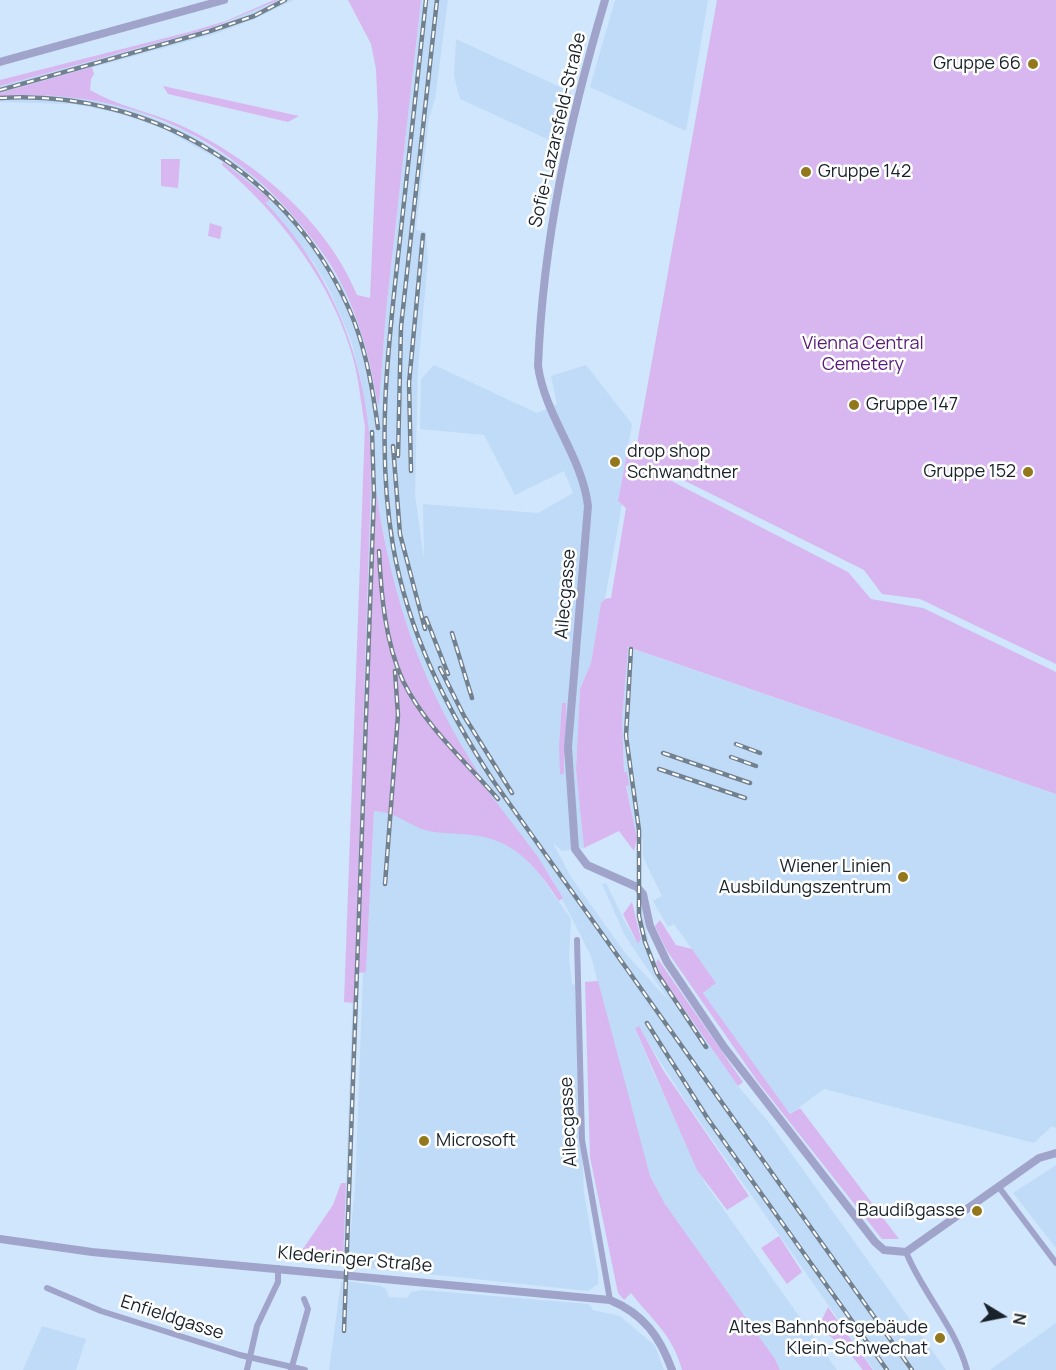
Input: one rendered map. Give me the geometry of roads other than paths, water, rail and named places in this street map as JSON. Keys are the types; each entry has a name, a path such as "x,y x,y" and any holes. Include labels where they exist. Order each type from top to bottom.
{"street":[{"path":"0,62 224,0"},
{"name":"Sofie-Lazarsfeld-Straße","path":"539,339 548,237 557,183 605,0"},
{"name":"Ailecgasse","path":"539,339 538,366 541,390 582,477 588,506 568,747 575,849 581,859 600,872 637,887 643,894 656,945 724,1047 876,1242 884,1250 906,1252"},
{"name":"Ailecgasse","path":"577,940 582,1140 610,1300"},
{"path":"968,1370 956,1338 915,1274 906,1252 1039,1158 1056,1153"},
{"path":"998,1186 1056,1263"},
{"name":"Klederinger Straße","path":"0,1239 93,1252 610,1300 632,1311 647,1324 660,1340 672,1370"},
{"path":"247,1370 248,1356 257,1326 276,1289 278,1268"},
{"name":"Enfieldgasse","path":"47,1288 101,1311 291,1369 305,1370"},
{"path":"291,1369 308,1309 304,1299"}],"railway":[{"path":"0,90 210,31 254,16 285,0"},
{"path":"426,0 391,322 386,397 385,472 388,509 393,546 408,609 445,698 494,782 912,1370"},
{"path":"398,456 401,327 437,0"},
{"path":"0,98 57,99 112,109 164,127 213,152 257,185 296,224 329,270 359,334 369,374 378,428"},
{"path":"411,471 409,383 423,235"},
{"path":"344,1331 374,495 372,432"},
{"path":"393,446 400,534 425,629"},
{"path":"379,551 388,634 403,681 434,728 498,799"},
{"path":"426,618 448,674"},
{"path":"452,633 472,698"},
{"path":"631,649 626,736 639,830 639,916 645,942 657,973 706,1047"},
{"path":"440,668 464,716 512,793"},
{"path":"385,884 398,715 395,671"},
{"path":"736,744 760,753"},
{"path":"663,753 750,783"},
{"path":"731,757 756,766"},
{"path":"659,769 745,798"},
{"path":"647,1023 708,1119 887,1370"}],"place":[{"name":"Gruppe 66","path":"1033,64"},
{"name":"Gruppe 142","path":"806,172"},
{"name":"Gruppe 147","path":"854,405"},
{"name":"drop shop Schwandtner","path":"615,462"},
{"name":"Gruppe 152","path":"1028,472"},
{"name":"Wiener Linien Ausbildungszentrum","path":"903,877"},
{"name":"Microsoft","path":"424,1141"},
{"name":"Baudißgasse","path":"977,1211"},
{"name":"Altes Bahnhofsgebäude Klein-Schwechat","path":"940,1338"}],"park label":[{"name":"Vienna Central Cemetery","path":"863,354"}]}
